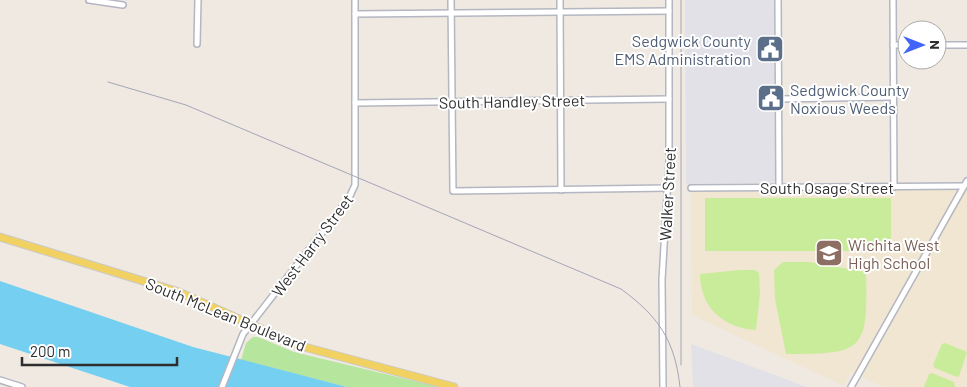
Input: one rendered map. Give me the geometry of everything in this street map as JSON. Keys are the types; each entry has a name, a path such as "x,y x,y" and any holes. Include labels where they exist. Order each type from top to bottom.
{"main road":[{"name":"South McLean Boulevard","path":"0,237 179,292 297,345 454,387"}],"street":[{"path":"88,0 123,5"},
{"path":"196,44 198,0"},
{"name":"West Harry Street","path":"222,387 237,347 250,325 349,198 356,178 355,0"},
{"path":"451,0 453,191 668,188"},
{"path":"560,0 561,190"},
{"name":"Walker Street","path":"663,387 662,280 668,188 670,100 669,0"},
{"path":"778,0 779,188"},
{"path":"893,0 894,187"},
{"path":"355,14 669,11"},
{"path":"947,45 967,45"},
{"path":"779,99 893,97"},
{"name":"South Handley Street","path":"355,103 670,100"},
{"path":"851,387 966,184"},
{"name":"South Osage Street","path":"691,188 894,187 966,184"},
{"path":"0,380 22,387"}],"shaded area":[{"path":"685,0 774,0 774,183 686,184"},
{"name":"Wichita West High School","path":"967,189 967,387 884,387 851,372 844,386 692,315 691,192"},
{"path":"691,344 807,387 693,387"}],"green space":[{"path":"705,198 891,198 891,251 705,251"},
{"path":"783,262 809,262 866,272 865,318 862,333 856,343 846,349 832,352 786,354 775,299 774,270"},
{"path":"755,270 759,273 760,293 756,330 734,325 716,314 704,297 701,286 700,274"},
{"path":"253,337 258,337 294,352 439,387 347,387 241,360 246,343"},
{"path":"945,343 967,352 957,377 935,368 933,365 942,344"},
{"path":"932,373 954,382 955,387 924,387 929,374"}],"water":[{"path":"0,281 193,347 347,387 130,387 0,344"}],"railway":[{"path":"681,0 681,365"},
{"path":"108,82 186,105 621,289 655,319 669,342 678,370 680,387"}],"place":[{"name":"Sedgwick County EMS Administration","path":"770,49"},
{"name":"Sedgwick County Noxious Weeds","path":"771,98"},
{"name":"Wichita West High School","path":"829,253"}]}
